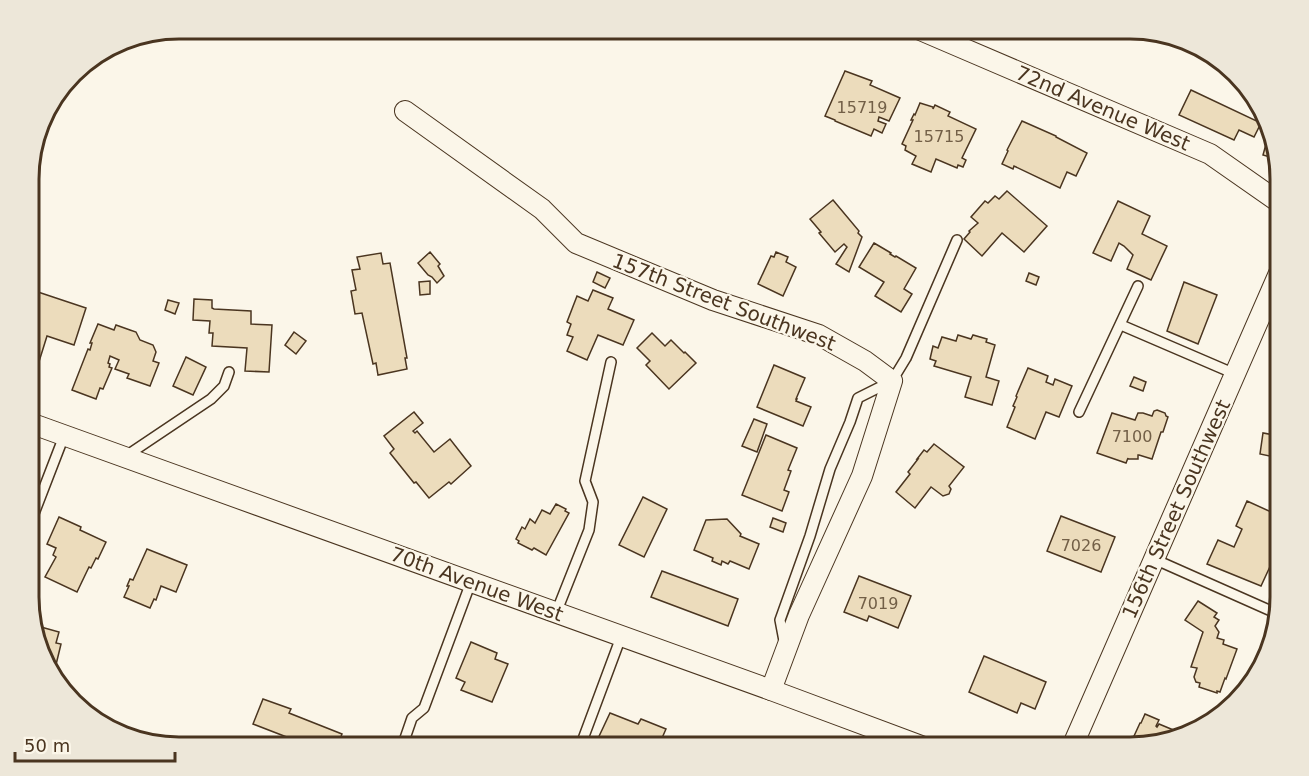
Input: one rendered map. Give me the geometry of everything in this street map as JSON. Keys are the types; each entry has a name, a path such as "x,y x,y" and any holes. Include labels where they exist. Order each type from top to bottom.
{"street":[{"name":"72nd Avenue West","path":"943,39 1210,154 1270,196"},
{"name":"157th Street Southwest","path":"405,111 542,209 576,243 713,300 819,335 865,361 892,381"},
{"name":"156th Street Southwest","path":"1076,737 1270,294"},
{"path":"771,690 799,615 862,476 892,381"},
{"name":"70th Avenue West","path":"39,426 897,737"}],"lane":[{"path":"786,649 780,620 810,536 830,469 858,398 892,381 906,358 957,240"},
{"path":"1078,412 1138,286"},
{"path":"1121,325 1235,374"},
{"path":"556,613 589,530 593,502 585,481 611,362"},
{"path":"124,457 211,399 224,386 229,372"},
{"path":"39,501 64,436"},
{"path":"1154,559 1269,610"},
{"path":"405,737 412,718 424,708 471,582"},
{"path":"584,737 621,637"}],"building":[{"path":"845,71 872,81 870,85 900,98 889,121 879,117 878,121 886,124 882,133 874,129 871,136 825,116"},
{"path":"1191,90 1258,122 1260,126 1254,137 1239,130 1234,140 1179,115"},
{"path":"920,103 933,107 933,109 935,105 950,112 948,116 976,129 962,158 966,160 963,167 958,165 957,168 936,159 931,172 912,164 916,156 905,150 906,146 902,144"},
{"path":"1022,121 1087,153 1076,176 1067,172 1060,188 1014,166 1013,169 1002,164"},
{"path":"1266,145 1268,156 1263,155"},
{"path":"1007,191 1047,226 1024,252 1002,233 982,256 964,239 978,223 971,217 985,201 988,203 995,196 999,199"},
{"path":"833,200 862,237 849,272 836,264 847,247 844,244 835,252 810,219"},
{"path":"1118,201 1150,216 1142,234 1167,246 1151,280 1127,269 1133,255 1119,243 1111,261 1093,253"},
{"path":"874,243 916,268 904,289 912,294 901,312 875,296 884,282 859,267"},
{"path":"430,252 440,264 438,266 444,276 437,283 418,263"},
{"path":"776,252 788,257 786,262 796,267 783,296 758,284 771,256 774,257"},
{"path":"381,253 383,264 390,263 407,369 378,375 376,363 373,364 362,313 355,314 351,291 356,290 352,270 360,269 357,257"},
{"path":"597,272 610,278 605,288 593,282"},
{"path":"1029,273 1039,277 1036,285 1026,281"},
{"path":"430,281 430,294 420,295 419,282"},
{"path":"1184,282 1217,295 1198,344 1167,331"},
{"path":"593,290 613,298 608,309 634,320 623,345 598,335 587,360 567,351 573,337 567,335 571,324 567,322 577,296 588,301"},
{"path":"39,292 86,308 74,345 47,336 39,362"},
{"path":"194,299 212,300 214,309 251,311 251,324 272,325 269,372 245,371 247,348 212,346 213,333 209,333 210,321 193,320"},
{"path":"168,300 179,303 175,314 165,310"},
{"path":"98,324 114,330 116,325 136,332 140,340 153,345 156,352 153,361 159,363 150,386 127,378 129,374 115,369 119,360 110,356 108,363 112,368 96,399 72,390 88,349 90,350 92,343 90,343"},
{"path":"294,332 306,341 296,354 285,345"},
{"path":"652,333 665,346 671,340 696,363 669,389 646,365 650,361 637,348"},
{"path":"958,335 971,339 973,335 987,339 986,342 995,345 986,377 999,381 992,405 965,397 971,377 934,366 936,361 930,359 933,346 938,348 942,337 956,341"},
{"path":"186,357 206,367 193,395 173,386"},
{"path":"774,365 805,378 796,399 811,407 803,426 757,407"},
{"path":"1028,368 1048,376 1046,382 1053,385 1055,379 1072,386 1059,417 1046,412 1035,439 1007,427 1015,407 1013,406 1016,396"},
{"path":"1134,377 1146,382 1143,391 1130,386"},
{"path":"1157,410 1168,417 1152,459 1138,455 1138,459 1128,458 1126,463 1097,453 1112,413 1135,420 1138,413 1152,416"},
{"path":"414,412 423,423 413,431 415,433 417,431 434,452 450,439 471,466 451,484 449,482 429,498 390,453 394,449 384,436"},
{"path":"754,419 767,424 757,452 742,446"},
{"path":"1263,433 1270,434 1270,456 1260,454"},
{"path":"766,435 797,448 788,470 791,471 784,490 789,492 782,511 742,495"},
{"path":"934,444 964,467 949,486 951,489 949,494 943,496 931,487 915,508 896,492 924,450 927,452"},
{"path":"643,497 667,509 644,557 619,545"},
{"path":"1247,501 1270,511 1270,567 1261,586 1207,564 1218,540 1234,547 1242,529 1236,526"},
{"path":"556,504 569,513 546,555 518,543 516,539 522,527 525,529 530,519 535,523 542,510 550,514"},
{"path":"1061,516 1115,537 1101,572 1047,551"},
{"path":"59,517 106,542 98,559 96,558 91,568 89,567 77,592 45,577 56,557 53,555 56,548 47,544"},
{"path":"773,518 786,523 783,532 770,527"},
{"path":"727,519 741,534 740,536 759,544 749,569 730,561 728,564 722,561 721,565 712,561 713,558 694,550 706,520"},
{"path":"147,549 187,565 176,592 161,586 150,608 124,597 130,579 133,580"},
{"path":"662,571 738,599 728,626 651,597"},
{"path":"859,576 911,596 898,628 869,616 867,621 844,612"},
{"path":"1198,601 1217,613 1214,617 1219,620 1215,626 1219,632 1217,638 1224,640 1223,644 1237,649 1226,679 1220,692 1217,691 1217,693 1199,687 1200,683 1196,682 1194,677 1197,668 1191,667 1203,632 1185,620"},
{"path":"43,627 59,632 56,643 61,644 56,664"},
{"path":"471,642 497,653 495,659 508,664 492,702 461,690 465,682 456,678"},
{"path":"984,656 1046,682 1035,709 1021,703 1017,713 969,692"},
{"path":"263,699 291,709 289,713 342,734 341,737 287,737 253,724"},
{"path":"610,713 638,724 641,719 666,729 662,737 599,737"},
{"path":"1145,714 1159,720 1157,727 1159,724 1174,730 1134,737"}]}
